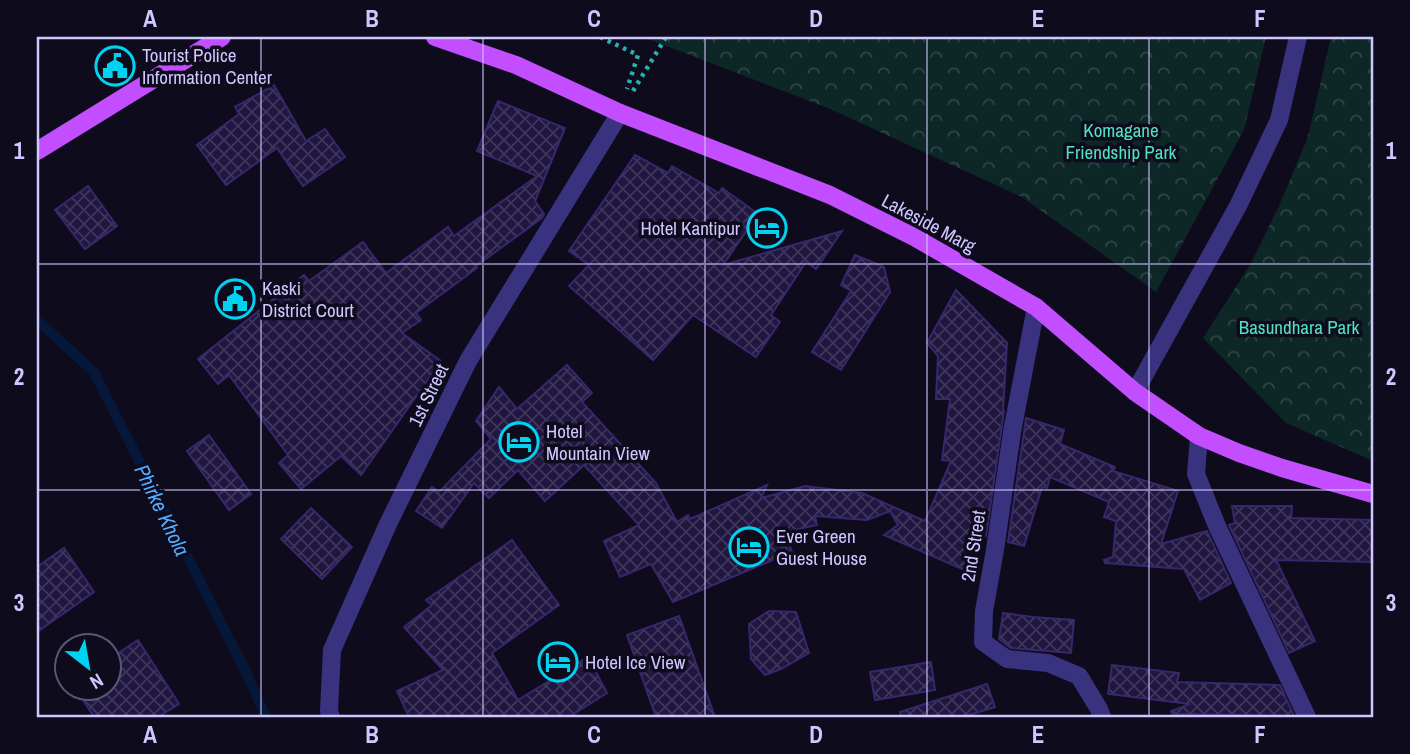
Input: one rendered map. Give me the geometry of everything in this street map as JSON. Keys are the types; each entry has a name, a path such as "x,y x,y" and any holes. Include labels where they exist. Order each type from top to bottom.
{"main road":[{"path":"37,151 222,37"},
{"name":"Lakeside Marg","path":"435,37 516,65 620,113 830,195 914,237 1036,307 1135,392 1199,436 1282,468 1373,494"}],"street":[{"path":"1135,392 1238,206 1279,120 1298,37"},
{"name":"1st Street","path":"331,717 332,650 388,524 468,361 620,113"},
{"name":"2nd Street","path":"1036,307 1012,432 984,611 983,642 1007,659 1048,663 1079,676 1102,717"},
{"path":"1199,436 1196,474 1217,526 1307,717"}],"path":[{"path":"600,37 638,55 620,113"},
{"path":"620,113 666,37"}],"green space":[{"name":"Komagane Friendship Park","path":"643,37 1266,37 1244,130 1156,292 1022,197 830,109"},
{"name":"Basundhara Park","path":"1331,37 1373,37 1373,461 1286,423 1203,338 1250,265 1279,206 1308,137"}],"building":[{"path":"274,85 306,141 325,129 345,157 303,186 277,148 226,185 197,145 239,114 235,107"},
{"path":"498,101 565,128 535,201 544,214 542,218 416,313 421,320 402,333 441,361 361,475 341,456 301,489 279,463 288,455 229,375 218,384 198,359 304,275 309,281 363,242 386,273 448,227 454,236 537,176 477,151"},
{"path":"635,155 668,173 672,166 719,193 722,188 758,214 723,265 842,231 816,269 806,262 771,315 780,322 756,357 693,315 653,360 569,286 589,265 569,251"},
{"path":"88,186 117,226 85,249 55,210"},
{"path":"855,255 884,267 890,292 841,370 812,352 851,291 841,285"},
{"path":"956,290 1007,343 1004,411 986,536 978,533 962,569 884,535 898,525 890,511 867,520 815,516 817,525 784,532 792,552 673,602 651,564 620,577 604,541 639,525 584,465 545,501 518,470 489,498 474,483 442,528 416,511 432,487 439,492 491,439 476,421 499,387 517,409 567,365 592,393 582,402 656,483 677,522 688,515 690,519 767,485 761,498 805,486 862,493 925,521 951,461 942,460 950,399 936,399 938,356 927,343"},
{"path":"1026,418 1064,430 1060,444 1115,467 1113,471 1178,491 1161,544 1207,531 1231,583 1200,600 1184,569 1105,563 1104,560 1113,557 1116,521 1104,517 1109,502 1050,477 1047,488 1042,487 1024,546 1008,542"},
{"path":"209,435 251,494 229,510 187,451"},
{"path":"1232,506 1292,506 1291,518 1373,520 1373,562 1276,560 1315,641 1289,653 1229,525 1235,523"},
{"path":"311,508 352,547 322,579 281,539"},
{"path":"512,540 559,605 492,653 518,700 588,657 607,693 569,717 409,717 397,691 443,670 404,627 432,605 426,600"},
{"path":"64,548 94,592 37,632 37,567"},
{"path":"769,611 796,612 809,653 765,675 751,659 749,624"},
{"path":"1003,613 1074,620 1071,653 1011,648 999,639"},
{"path":"679,616 715,717 656,717 627,635"},
{"path":"138,640 179,704 158,717 94,717 84,702 122,702 122,651"},
{"path":"931,662 935,690 875,700 870,672"},
{"path":"1112,665 1179,673 1177,682 1280,685 1294,716 1172,714 1171,711 1190,704 1108,694"},
{"path":"987,684 995,707 963,717 901,717 900,712"}],"waterway":[{"name":"Phirke Khola","path":"37,320 94,372 246,672 266,717"}],"place":[{"name":"Tourist Police Information Center","path":"115,66"},
{"name":"Hotel Kantipur","path":"767,228"},
{"name":"Kaski District Court","path":"235,299"},
{"name":"Hotel Mountain View","path":"519,442"},
{"name":"Ever Green Guest House","path":"749,547"},
{"name":"Hotel Ice View","path":"558,662"}]}
